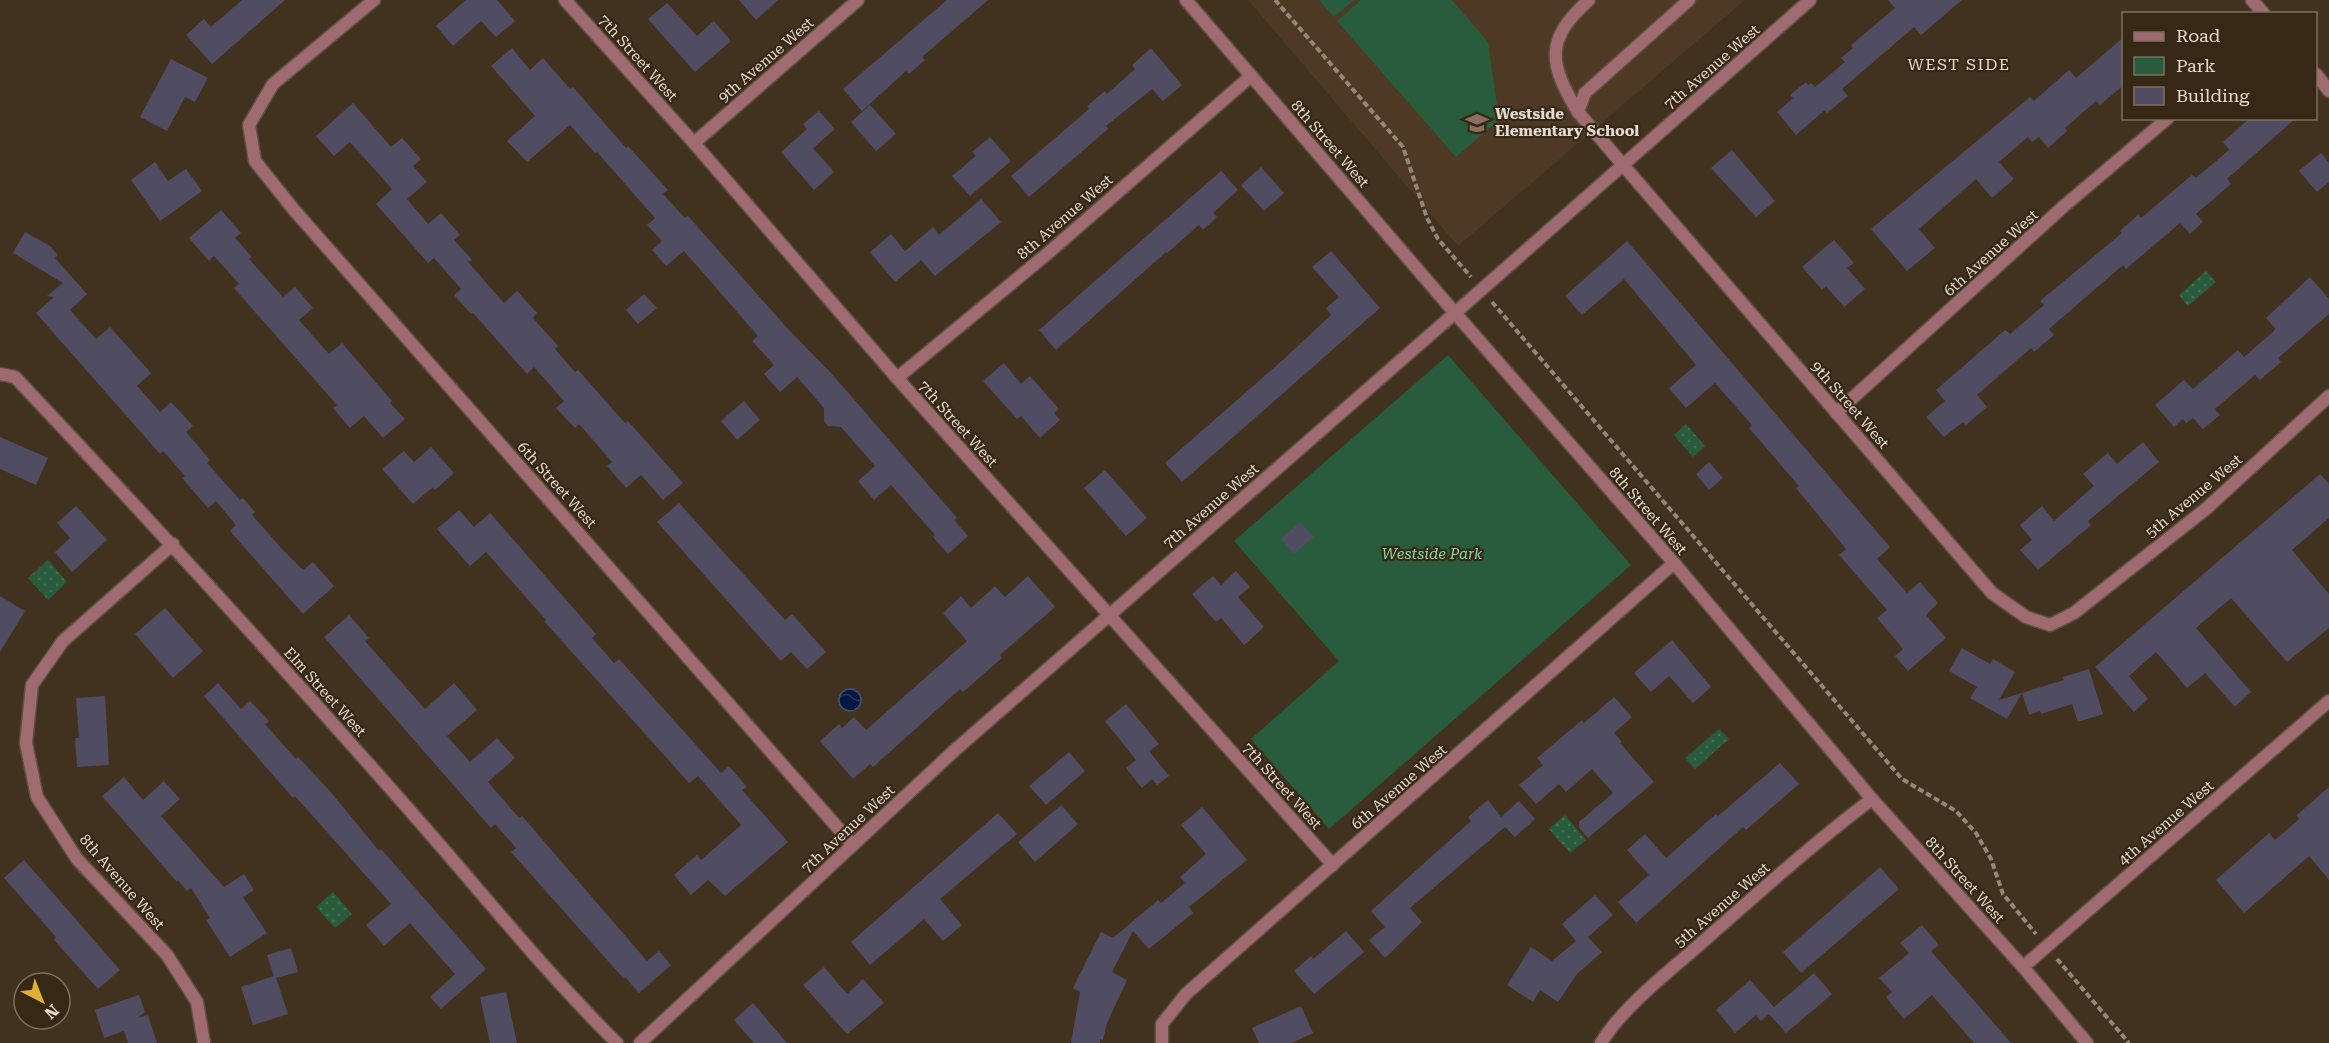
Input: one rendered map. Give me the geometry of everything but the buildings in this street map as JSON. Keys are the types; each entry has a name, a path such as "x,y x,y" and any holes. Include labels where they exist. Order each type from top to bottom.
{"street":[{"name":"6th Street West","path":"374,0 273,84 249,125 255,161 294,210 853,845"},
{"name":"7th Street West","path":"565,0 694,143 897,378 1333,865"},
{"name":"9th Avenue West","path":"694,143 858,0"},
{"name":"8th Street West","path":"1186,0 1674,563 1872,799 2023,967 2087,1043"},
{"name":"9th Street West","path":"1589,0 1576,11 1562,31 1554,50 1557,70 1563,87 1578,112 1992,592 2026,617 2050,625 2074,614"},
{"path":"1578,112 1585,93 1689,0"},
{"name":"7th Avenue West","path":"640,1043 955,750 1810,0"},
{"path":"2252,0 2262,12"},
{"path":"2317,75 2329,91"},
{"name":"8th Avenue West","path":"897,378 1047,254 1251,76"},
{"name":"6th Avenue West","path":"1836,413 2064,206 2166,120"},
{"name":"Elm Street West","path":"0,374 15,377 173,544 412,813 573,1000 617,1043"},
{"name":"5th Avenue West","path":"2074,614 2207,508 2329,396"},
{"name":"8th Avenue West","path":"173,544 63,641 32,685 26,743 37,797 77,859 167,955 197,1002 204,1043"},
{"name":"6th Avenue West","path":"1162,1043 1162,1024 1186,994 1674,563"},
{"name":"4th Avenue West","path":"2023,967 2329,701"},
{"name":"5th Avenue West","path":"1601,1043 1611,1026 1680,962 1820,839 1872,799"}],"path":[{"path":"1275,0 1403,147 1427,218 1438,239 1902,778 1956,811 1976,833 1991,859 2003,894 2129,1043"}],"shaded area":[{"name":"Westside Elementary School","path":"1248,0 1745,0 1458,246"}],"green space":[{"path":"1319,0 1354,0 1334,17"},
{"path":"1361,0 1452,0 1488,42 1499,120 1456,157 1337,21"},
{"path":"2206,271 2216,282 2188,306 2179,295"},
{"name":"Westside Park","path":"1448,355 1631,565 1329,829 1251,739 1339,661 1234,541"},
{"path":"1686,424 1705,446 1693,457 1674,435"},
{"path":"48,560 67,582 48,600 28,578"},
{"path":"1719,729 1729,739 1695,769 1685,758"},
{"path":"1565,815 1586,840 1570,853 1549,829"},
{"path":"333,892 352,914 335,928 316,907"}],"water":[{"path":"850,689 858,692 861,700 858,708 850,711 842,708 839,700 842,692"}],"place":[{"name":"Westside Elementary School","path":"1477,123"}],"district":[{"name":"WEST SIDE","path":"1959,64"}]}
